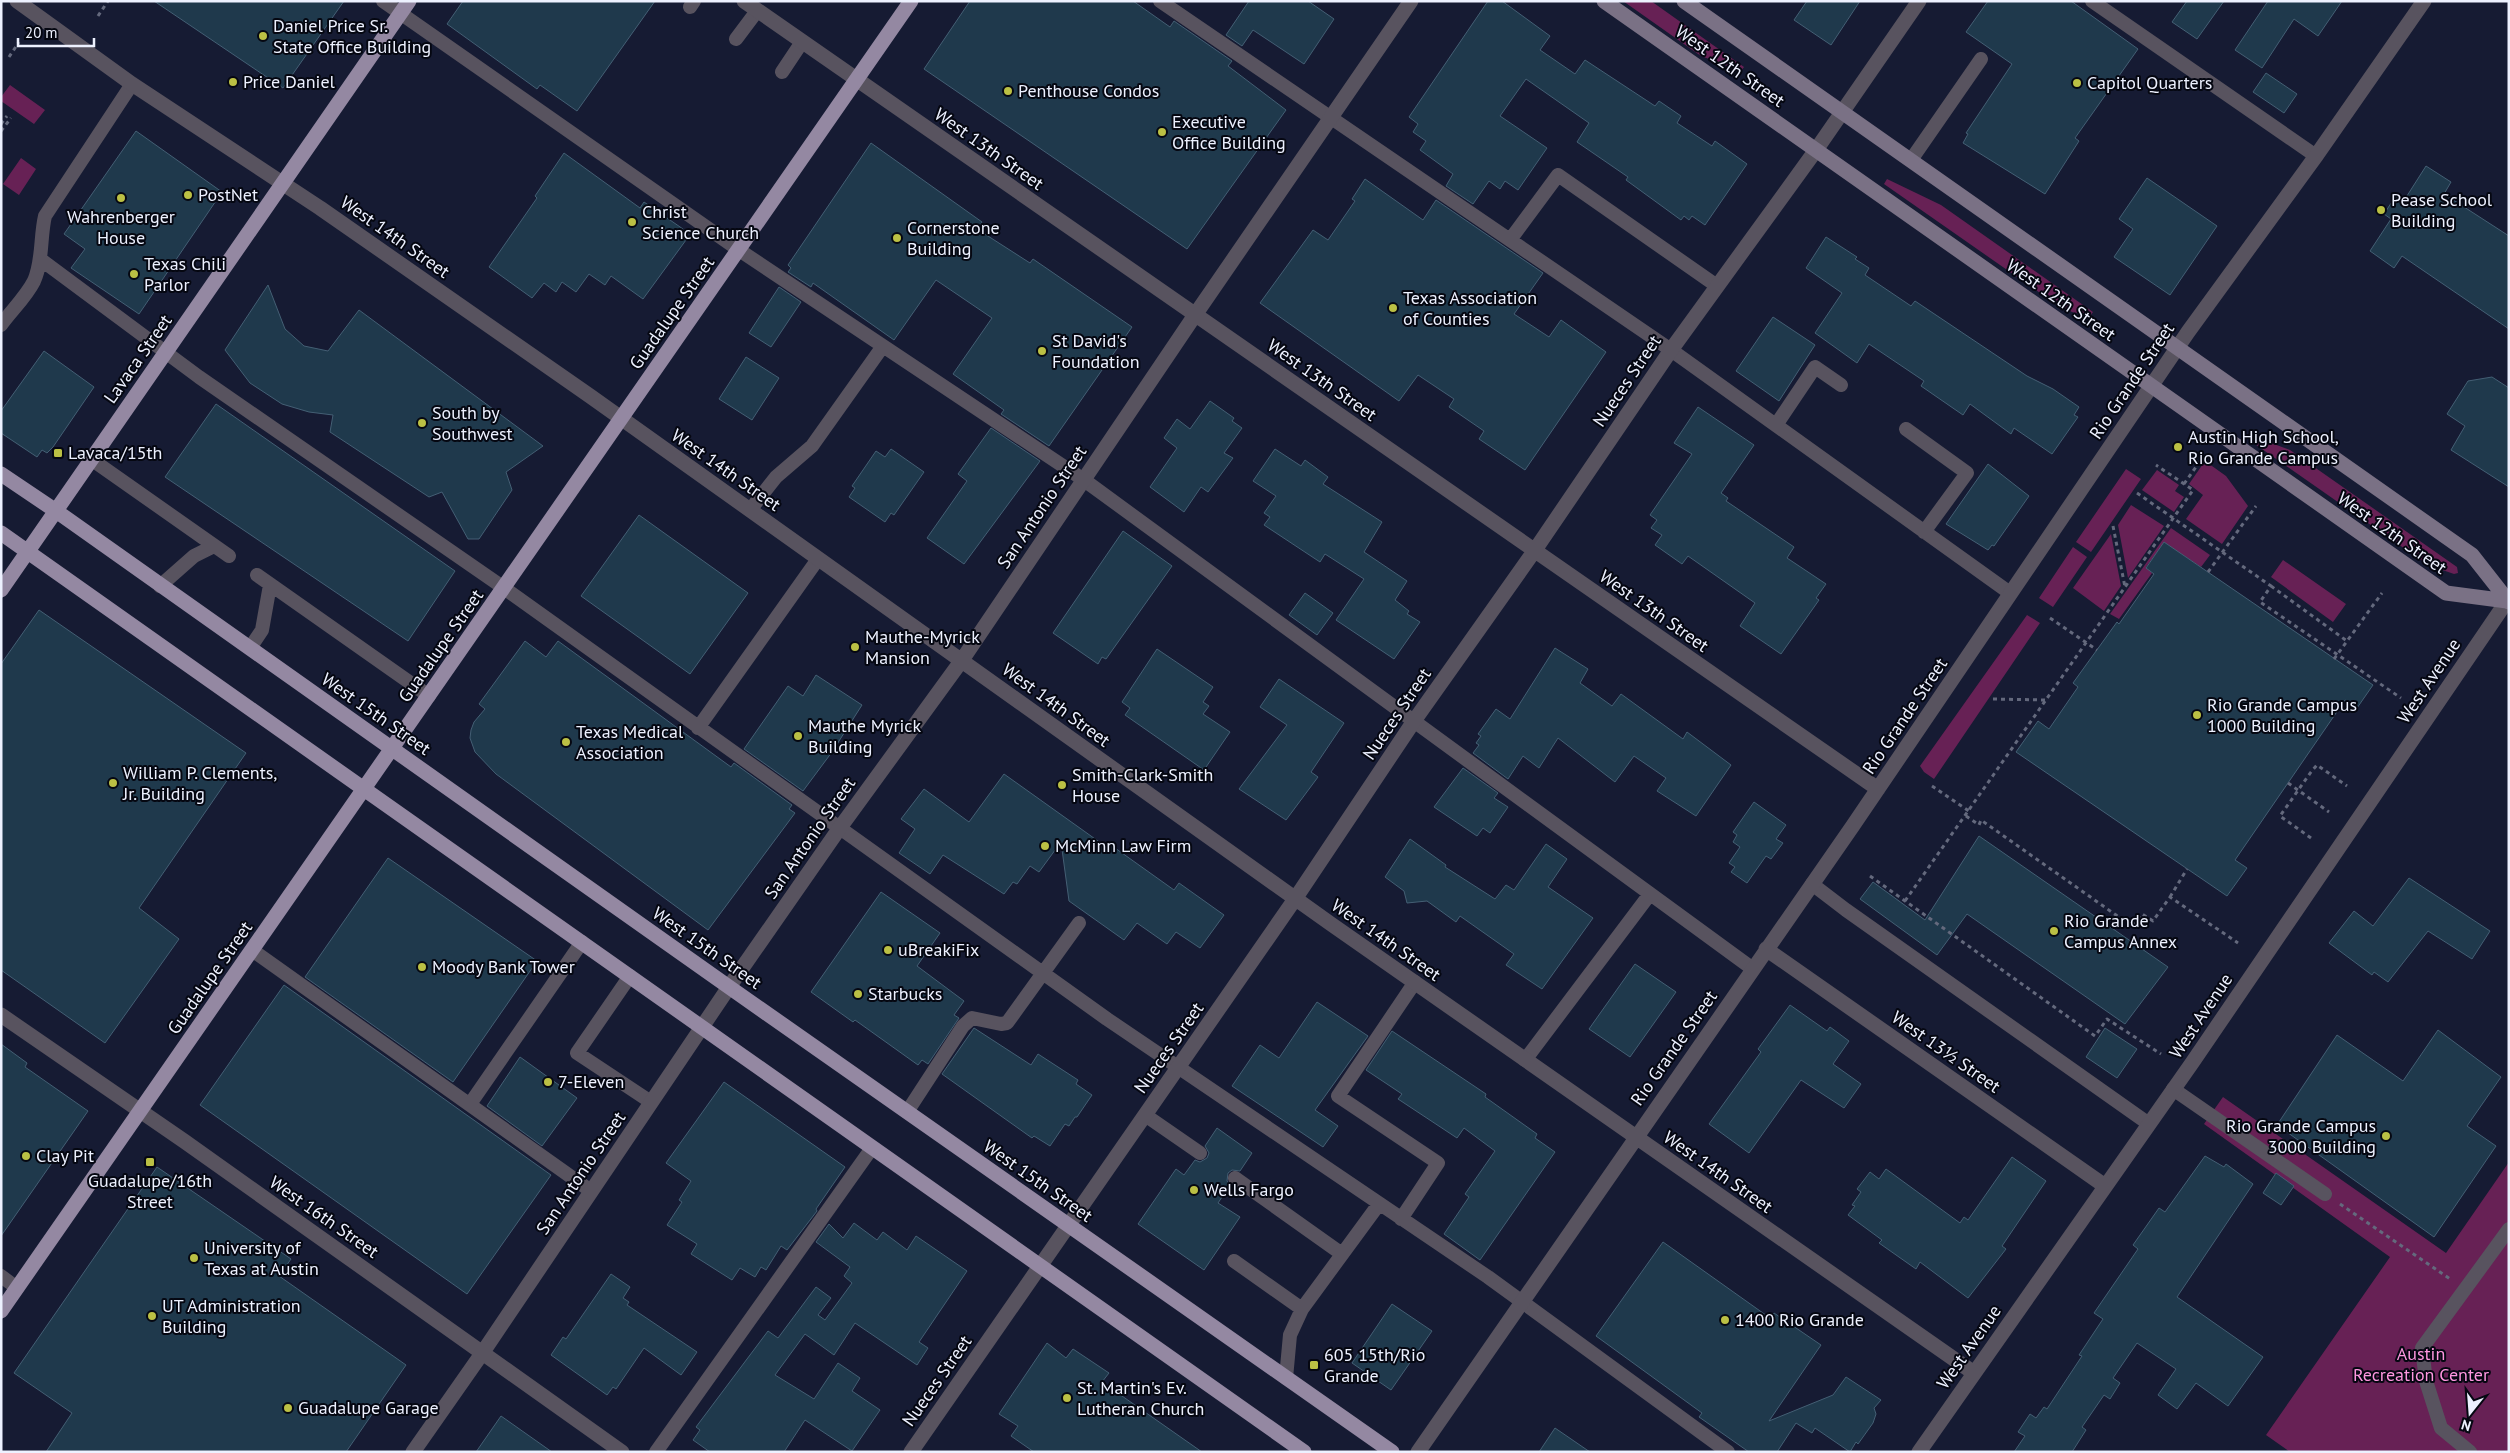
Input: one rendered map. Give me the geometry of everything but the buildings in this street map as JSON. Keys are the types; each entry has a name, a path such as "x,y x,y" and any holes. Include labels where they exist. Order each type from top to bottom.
{"main road":[{"name":"Guadalupe Street","path":"1,1311 142,1111 911,1"},
{"name":"West 12th Street","path":"1604,1 2446,593 2508,600"},
{"name":"West 12th Street","path":"1684,1 2472,555 2508,600"},
{"name":"Lavaca Street","path":"1,590 405,7"},
{"name":"West 15th Street","path":"1,474 56,510 160,586 1392,1452"},
{"path":"1,533 1304,1452"}],"street":[{"name":"West 14th Street","path":"17,1 132,84 282,183 621,419 962,660 1295,899 1974,1373"},
{"name":"West 13th Street","path":"744,1 1878,789"},
{"name":"San Antonio Street","path":"413,1452 483,1352 729,987 839,829 962,660 1195,315 1411,1"},
{"name":"Nueces Street","path":"911,1452 1295,899 1414,721 1671,350 1816,150 1919,1"},
{"name":"Rio Grande Street","path":"1418,1452 1520,1302 1878,789 2178,347 2316,156 2424,1"},
{"name":"West Avenue","path":"1919,1452 2149,1124 2508,600"},
{"name":"West 13½ Street","path":"1766,949 2104,1186"},
{"name":"West 16th Street","path":"1,1015 142,1111 622,1452"}],"lane":[{"path":"384,1 405,7 739,250 1084,480 1753,968"},
{"path":"1160,1 1671,350 2010,593"},
{"path":"2092,1 2316,156"},
{"path":"736,39 757,11"},
{"path":"782,72 802,42"},
{"path":"1911,160 1981,59"},
{"path":"1,326 34,281 40,259 40,234 45,216 132,84"},
{"path":"1510,240 1558,175 1717,286"},
{"path":"40,259 165,352 504,588 1042,973 1520,1302 1728,1452"},
{"path":"750,510 776,477 812,446 882,346"},
{"path":"1776,425 1816,367 1841,385"},
{"path":"1906,429 1967,473 1924,532"},
{"path":"91,459 229,556"},
{"path":"160,586 188,560 214,546"},
{"path":"698,728 818,559"},
{"path":"257,576 429,696"},
{"path":"250,648 262,630 270,585"},
{"path":"1812,884 1854,916 2149,1124"},
{"path":"1525,1060 1650,894"},
{"path":"907,1112 963,1026 972,1018 1001,1024 1007,1023 1079,923"},
{"path":"470,1104 582,942"},
{"path":"252,950 591,1191"},
{"path":"630,976 577,1053 651,1102"},
{"path":"1401,1219 1438,1163 1338,1096 1415,982"},
{"path":"2173,1089 2325,1194"},
{"path":"1145,1115 1200,1153"},
{"path":"656,1452 872,1148"},
{"path":"1235,1178 1342,1254"},
{"path":"1286,1378 1290,1335 1302,1309 1379,1204"},
{"path":"2470,1452 2441,1428 2426,1381 2422,1348 2509,1229"},
{"path":"1234,1261 1302,1309"},
{"path":"1,1276 17,1288"}],"path":[{"path":"98,16 108,1"},
{"path":"9,57 19,42"},
{"path":"1,124 9,117 1,131"},
{"path":"2184,484 2203,457"},
{"path":"1905,902 2175,519 2193,490 2156,465"},
{"path":"2137,493 2347,641"},
{"path":"2208,572 2256,506"},
{"path":"2113,526 2126,587"},
{"path":"2271,586 2260,602 2401,698"},
{"path":"2334,658 2382,593"},
{"path":"2050,618 2096,650"},
{"path":"1993,699 2047,700"},
{"path":"2311,838 2280,816 2298,790 2317,765 2347,786"},
{"path":"2298,790 2288,783 2329,812"},
{"path":"1932,786 1969,811"},
{"path":"1966,816 1979,825 1982,820 2134,927 2142,914 2153,921 2187,869"},
{"path":"1870,876 2095,1036 2107,1019 2161,1054"},
{"path":"2170,896 2238,943"},
{"path":"2325,1194 2465,1289"}],"green space":[{"path":"1623,1 1651,1 1744,67 1741,71 1701,56"},
{"path":"10,85 45,110 34,124 1,101 1,97"},
{"path":"21,158 36,169 19,195 3,184"},
{"path":"1887,179 1941,205 2093,312 2090,316 2072,312 2053,302 1884,184"},
{"path":"2255,437 2290,450 2457,567 2458,573 2454,574 2428,565 2252,442"},
{"path":"2205,461 2226,476 2248,506 2222,544 2186,519 2203,495 2189,484"},
{"path":"2126,469 2141,479 2091,552 2076,542"},
{"path":"2157,470 2179,485 2175,491 2184,497 2174,512 2142,490"},
{"path":"2131,505 2164,526 2128,578 2118,525"},
{"path":"2171,528 2210,555 2201,567 2164,543 2146,567 2152,573 2119,619 2110,614"},
{"path":"2111,534 2121,586 2104,611 2073,588"},
{"path":"2073,547 2087,557 2053,607 2039,598"},
{"path":"2283,560 2346,604 2333,622 2271,577"},
{"path":"2027,615 2040,623 1934,779 1924,772 1920,766"},
{"name":"Austin Recreation Center","path":"2223,1097 2446,1253 2509,1162 2509,1452 2290,1452 2266,1435 2390,1257 2204,1124"}],"place":[{"name":"Daniel Price Sr. State Office Building","path":"263,36"},
{"name":"Price Daniel","path":"233,82"},
{"name":"Capitol Quarters","path":"2077,83"},
{"name":"Penthouse Condos","path":"1008,91"},
{"name":"Executive Office Building","path":"1162,132"},
{"name":"PostNet","path":"188,195"},
{"name":"Wahrenberger House","path":"121,198"},
{"name":"Pease School Building","path":"2381,210"},
{"name":"Christ Science Church","path":"632,222"},
{"name":"Cornerstone Building","path":"897,238"},
{"name":"Texas Chili Parlor","path":"134,274"},
{"name":"Texas Association of Counties","path":"1393,308"},
{"name":"St David's Foundation","path":"1042,351"},
{"name":"South by Southwest","path":"422,423"},
{"name":"Austin High School, Rio Grande Campus","path":"2178,447"},
{"name":"Lavaca/15th","path":"58,453"},
{"name":"Mauthe-Myrick Mansion","path":"855,647"},
{"name":"Rio Grande Campus 1000 Building","path":"2197,715"},
{"name":"Mauthe Myrick Building","path":"798,736"},
{"name":"Texas Medical Association","path":"566,742"},
{"name":"William P. Clements, Jr. Building","path":"113,783"},
{"name":"Smith-Clark-Smith House","path":"1062,785"},
{"name":"McMinn Law Firm","path":"1045,846"},
{"name":"Rio Grande Campus Annex","path":"2054,931"},
{"name":"uBreakiFix","path":"888,950"},
{"name":"Moody Bank Tower","path":"422,967"},
{"name":"Starbucks","path":"858,994"},
{"name":"7-Eleven","path":"548,1082"},
{"name":"Rio Grande Campus 3000 Building","path":"2386,1136"},
{"name":"Clay Pit","path":"26,1156"},
{"name":"Guadalupe/16th Street","path":"150,1162"},
{"name":"Wells Fargo","path":"1194,1190"},
{"name":"University of Texas at Austin","path":"194,1258"},
{"name":"UT Administration Building","path":"152,1316"},
{"name":"1400 Rio Grande","path":"1725,1320"},
{"name":"605 15th/Rio Grande","path":"1314,1365"},
{"name":"St. Martin's Ev. Lutheran Church","path":"1067,1398"},
{"name":"Guadalupe Garage","path":"288,1408"}]}
